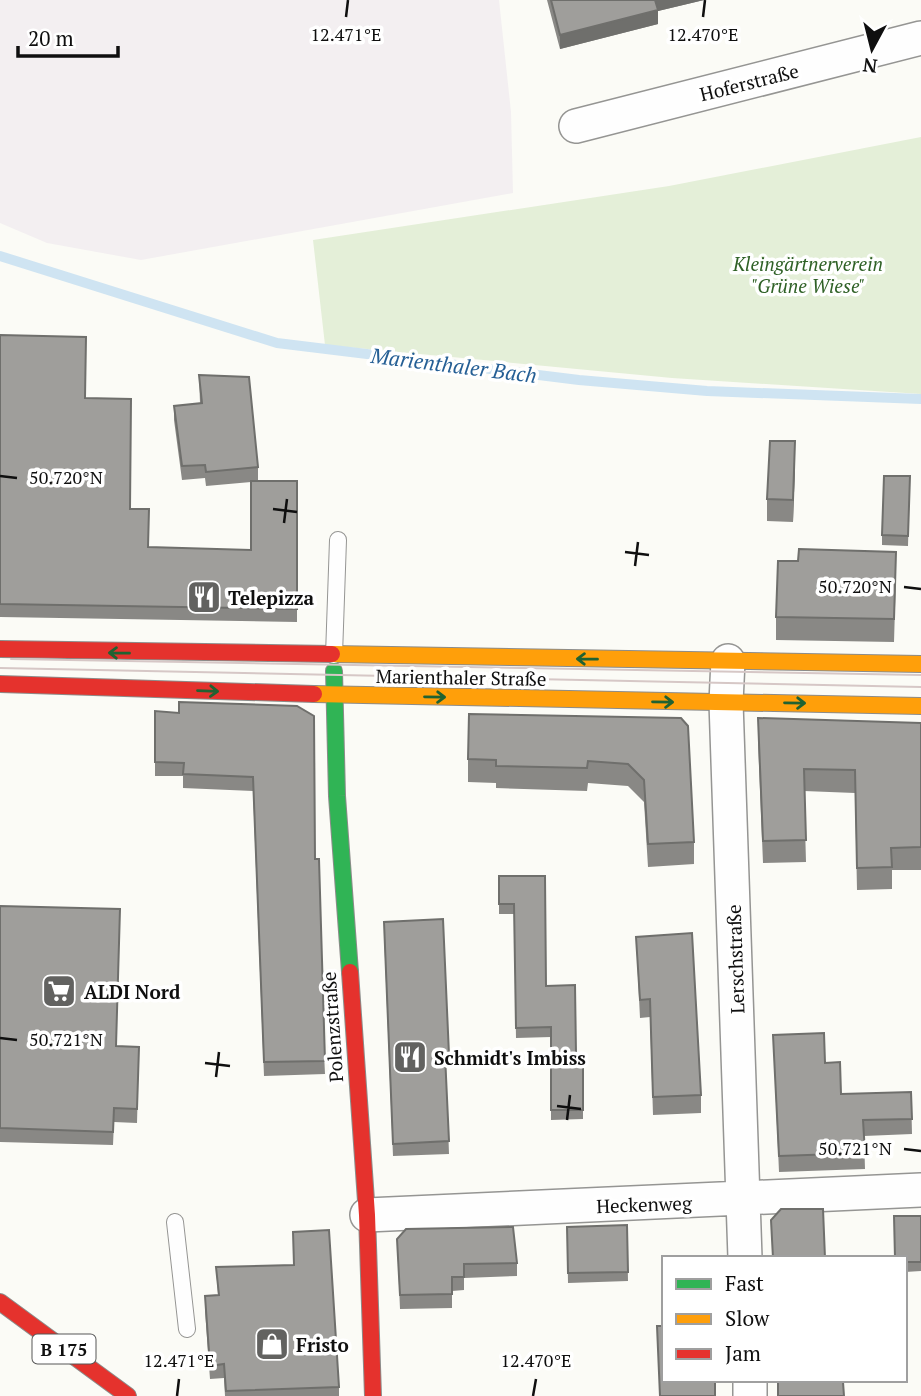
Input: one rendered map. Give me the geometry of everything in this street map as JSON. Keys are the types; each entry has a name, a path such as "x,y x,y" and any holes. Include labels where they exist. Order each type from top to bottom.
{"main road":[{"name":"Marienthaler Straße","path":"0,649 921,664"},
{"name":"Polenzstraße","path":"334,655 338,809 367,1215 373,1396"},
{"name":"Marienthaler Straße","path":"0,684 334,695 921,706"},
{"name":"B 175","path":"0,1302 128,1396"}],"street":[{"name":"Hoferstraße","path":"576,125 921,38"},
{"name":"Lerschstraße","path":"729,661 726,702 745,1256"},
{"name":"Heckenweg","path":"367,1215 921,1190"}],"lane":[{"path":"334,655 338,540"},
{"path":"175,1222 187,1329"}],"shaded area":[{"path":"0,0 499,0 511,112 513,193 141,260 47,243 0,223"}],"green space":[{"name":"Kleingärtnerverein \"Grüne Wiese\"","path":"921,137 921,394 672,378 325,345 313,240 669,186"}],"building":[{"path":"551,0 655,0 658,10 560,35"},
{"path":"0,335 86,337 85,398 131,399 130,509 149,509 148,547 251,550 251,481 297,481 297,609 0,604"},
{"path":"199,375 249,377 258,467 206,472 205,465 182,466 174,406 202,403"},
{"path":"770,441 795,441 793,500 767,499"},
{"path":"884,476 910,476 908,536 882,535"},
{"path":"799,549 896,552 894,619 776,617 778,561 798,561"},
{"path":"179,702 297,706 314,716 315,859 319,859 325,1061 264,1062 253,777 183,774 184,763 155,762 155,711 179,713"},
{"path":"469,714 681,718 688,726 694,842 648,844 644,780 628,764 588,761 587,768 496,766 496,760 468,759"},
{"path":"758,718 921,723 921,847 891,848 892,867 857,868 855,770 804,769 806,840 763,841"},
{"path":"499,876 545,876 546,986 575,985 576,1054 583,1054 583,1110 551,1110 551,1027 516,1028 514,904 499,904"},
{"name":"ALDI Nord","path":"0,906 120,909 116,1046 139,1047 137,1109 114,1108 113,1132 0,1128"},
{"path":"443,919 449,1055 445,1055 449,1141 393,1144 384,922"},
{"path":"692,933 701,1095 653,1097 650,999 640,1000 636,937"},
{"path":"824,1033 825,1063 840,1062 841,1094 911,1092 912,1119 863,1120 865,1153 779,1156 773,1035"},
{"path":"781,1209 823,1209 825,1256 773,1256 771,1220"},
{"path":"894,1216 921,1216 921,1262 907,1262 907,1256 895,1256"},
{"path":"627,1225 628,1272 568,1273 567,1227"},
{"path":"513,1227 517,1263 464,1264 464,1277 452,1277 452,1294 400,1295 397,1239 406,1229"},
{"name":"Fristo","path":"329,1230 339,1387 226,1391 224,1364 210,1366 205,1296 219,1295 216,1267 294,1265 293,1232"},
{"path":"657,1326 662,1326 662,1382 715,1382 715,1396 660,1396"},
{"path":"778,1382 843,1382 844,1396 778,1396"}],"waterway":[{"name":"Marienthaler Bach","path":"0,256 277,343 579,380 707,391 921,399"}],"tram line":[{"path":"11,659 921,675"},
{"path":"0,668 921,687"}],"traffic: fast":[{"path":"334,671 337,796 350,972"}],"traffic: slow":[{"path":"332,654 921,664"},
{"path":"314,694 921,706"}],"traffic: jam":[{"path":"0,649 332,654"},
{"path":"0,684 314,694"},
{"path":"350,972 367,1215 373,1396"},
{"path":"0,1302 128,1396"}],"place":[{"name":"Telepizza","path":"204,597"},
{"name":"ALDI Nord","path":"59,991"},
{"name":"Schmidt's Imbiss","path":"410,1057"},
{"name":"Fristo","path":"272,1344"}]}
